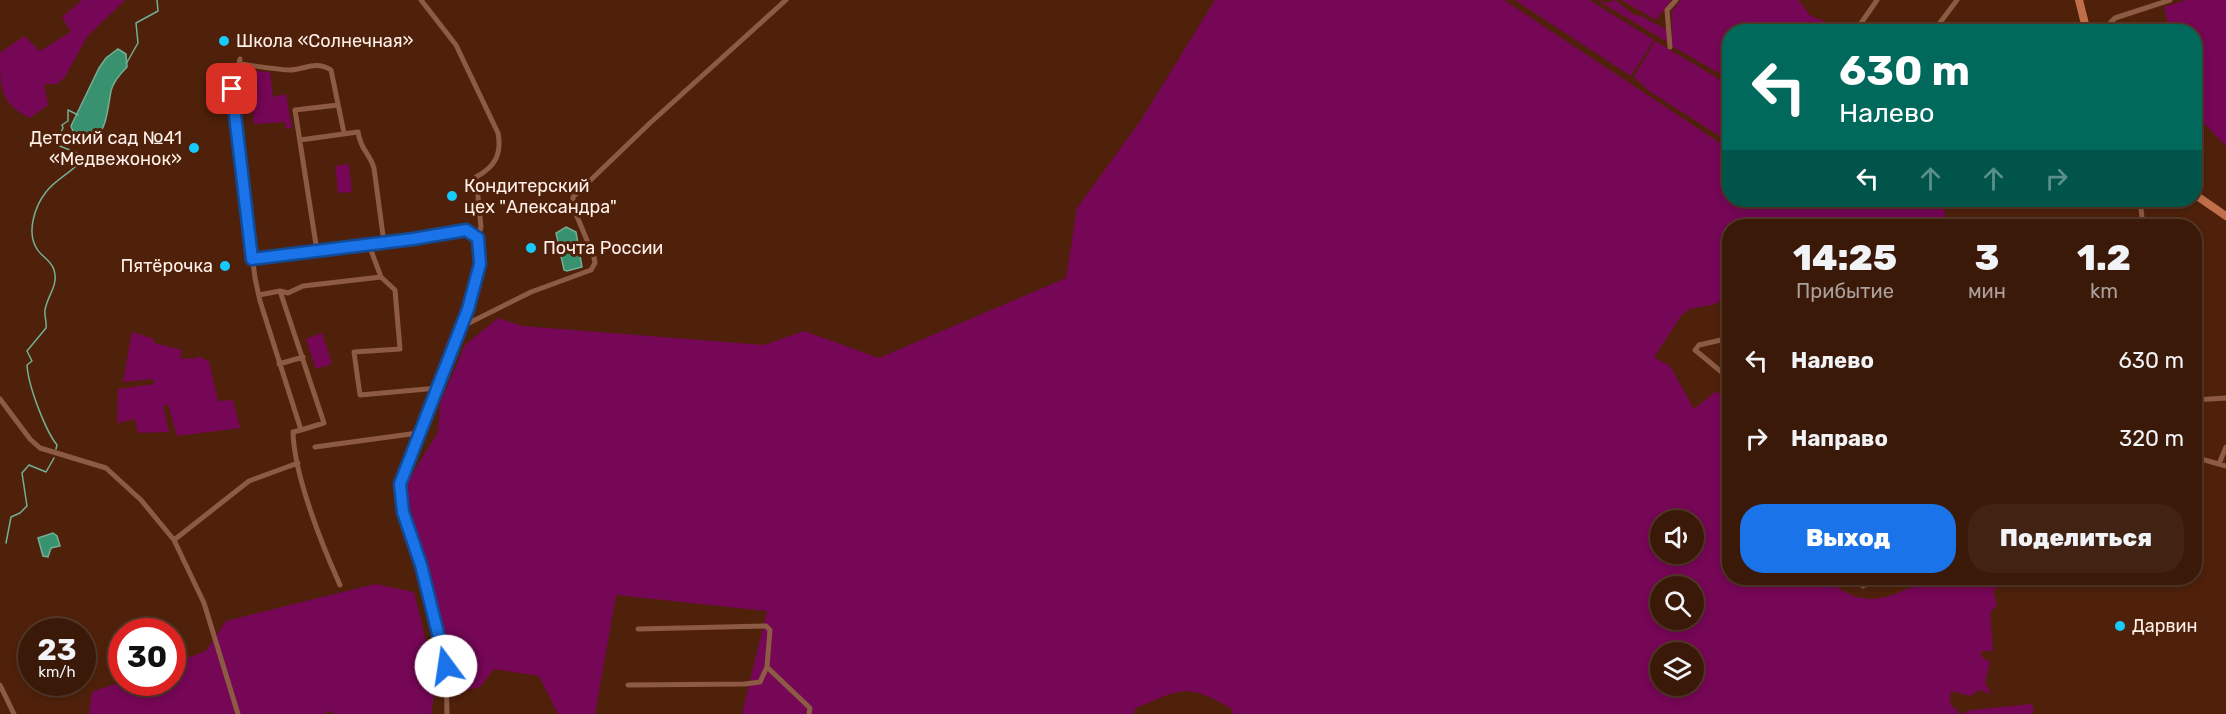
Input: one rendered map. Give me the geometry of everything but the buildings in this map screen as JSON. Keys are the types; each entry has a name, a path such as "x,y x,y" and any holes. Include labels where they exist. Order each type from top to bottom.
{"main road":[{"path":"2079,0 2085,24"},
{"path":"2202,200 2226,216"}],"street":[{"path":"422,0 456,45 498,133 500,147 489,170 476,177 481,227 478,238 480,264 461,327 402,476 400,492 446,666 447,714"},
{"path":"461,327 531,292 591,270 595,263 594,256 573,207 573,197 650,123 786,0"},
{"path":"1670,47 1667,10 1676,0"},
{"path":"1860,24 1877,0"},
{"path":"1939,24 1957,0"},
{"path":"2109,24 2115,18 2170,0"},
{"path":"301,430 259,295 252,259 232,96 240,62 291,70 308,65 324,66 331,70 344,134"},
{"path":"317,251 296,110 338,105"},
{"path":"300,140 358,132 361,148 372,161 384,243"},
{"path":"252,259 384,243 466,230 478,238"},
{"path":"369,245 381,277 395,290 399,349 354,352 360,395 438,388"},
{"path":"259,295 280,291 288,293 303,286 381,277"},
{"path":"280,291 324,423 293,432 298,463 320,537 340,585"},
{"path":"1722,341 1699,345 1695,350 1722,372"},
{"path":"279,364 303,357"},
{"path":"2202,400 2226,398"},
{"path":"0,399 30,439 40,448 106,468 141,500 174,540 204,603 238,714"},
{"path":"315,447 418,433"},
{"path":"2219,464 2226,447"},
{"path":"2202,460 2226,466"},
{"path":"174,540 249,481 298,463"},
{"path":"628,685 745,684 760,682 767,667 770,630 766,626 638,629"},
{"path":"767,667 803,699 810,708 810,714"},
{"path":"0,685 14,714"}],"shaded area":[{"path":"82,0 125,0 87,37 65,77 57,84 44,84 48,105 30,118 13,107 7,100 0,76 0,53 24,36 40,51 71,32 62,17"},
{"path":"1215,0 1504,0 1722,144 1722,207 1944,207 1946,219 1722,219 1722,300 1712,305 1689,309 1681,316 1654,357 1670,366 1694,409 1715,392 1722,394 1722,585 1838,585 1839,589 1867,599 1890,596 1918,585 1998,585 1993,591 1997,605 1990,613 1993,651 1981,651 1981,656 1990,662 1985,683 1992,694 1980,690 1970,696 1951,691 1950,704 1961,714 1233,714 1232,709 1217,700 1184,691 1164,696 1136,708 1133,714 742,714 767,611 616,595 595,714 558,714 539,676 494,669 480,687 455,693 405,486 438,432 440,403 465,345 498,318 522,326 764,345 804,331 879,358 1066,278 1077,208 1141,120"},
{"path":"1515,0 1589,0 1654,40 1631,76"},
{"path":"1597,0 1608,3 1615,0 1634,15 1639,15 1667,30 1667,42"},
{"path":"1621,0 1671,0 1656,20"},
{"path":"1681,0 1798,0 1811,16 1832,24 1722,24 1722,75 1672,46 1672,11"},
{"path":"2186,0 2226,0 2226,146 2202,121 2202,24 2168,24 2164,7"},
{"path":"1655,41 1722,81 1722,138 1649,91 1634,77"},
{"path":"118,49 126,54 127,67 112,88 101,131 93,139 74,134 71,126 99,68 106,58"},
{"path":"246,70 270,72 273,97 286,94 292,128 286,129 285,122 254,124 249,85 236,85 239,73"},
{"path":"349,164 352,192 338,193 335,166"},
{"path":"566,227 576,232 582,267 567,271 564,270 556,233"},
{"path":"132,332 154,339 154,343 182,350 180,358 194,359 197,356 209,361 218,401 233,400 240,428 177,436 168,405 163,406 169,432 138,433 135,419 117,423 118,389 154,384 153,379 123,382"},
{"path":"322,333 332,364 316,369 306,339"},
{"path":"53,533 57,536 60,546 51,548 48,557 43,556 38,538"},
{"path":"375,584 414,592 436,682 431,714 335,714 329,711 325,714 89,714 91,696 96,696 96,691 108,686 108,696 186,696 186,658 206,651 226,621"},
{"path":"2032,704 2034,711 2031,714 1961,714 1971,710"}],"waterway":[{"path":"126,64 138,43 136,23 158,11 157,0"},
{"path":"56,449 57,445 47,429 34,395 27,365 32,361 27,351 46,328 45,310 55,281 53,267 39,252 34,242 32,227 38,204 46,192 81,161 77,153 55,144 63,128 62,125 68,121 68,110 78,115"},
{"path":"6,543 11,517 20,513 27,506 22,473 29,465 46,472 54,458"}],"place":[{"name":"Школа «Солнечная»","path":"224,41"},
{"name":"Детский сад №41 «Медвежонок»","path":"194,148"},
{"name":"Кондитерский цех \"Александра\"","path":"452,196"},
{"name":"Почта России","path":"531,248"},
{"name":"Пятёрочка","path":"225,266"},
{"name":"Дарвин","path":"2120,626"}],"route":[{"path":"232,89 252,259 413,239 466,230 475,233 478,238 480,264 476,284 400,484 403,512 421,565 446,666"}]}
